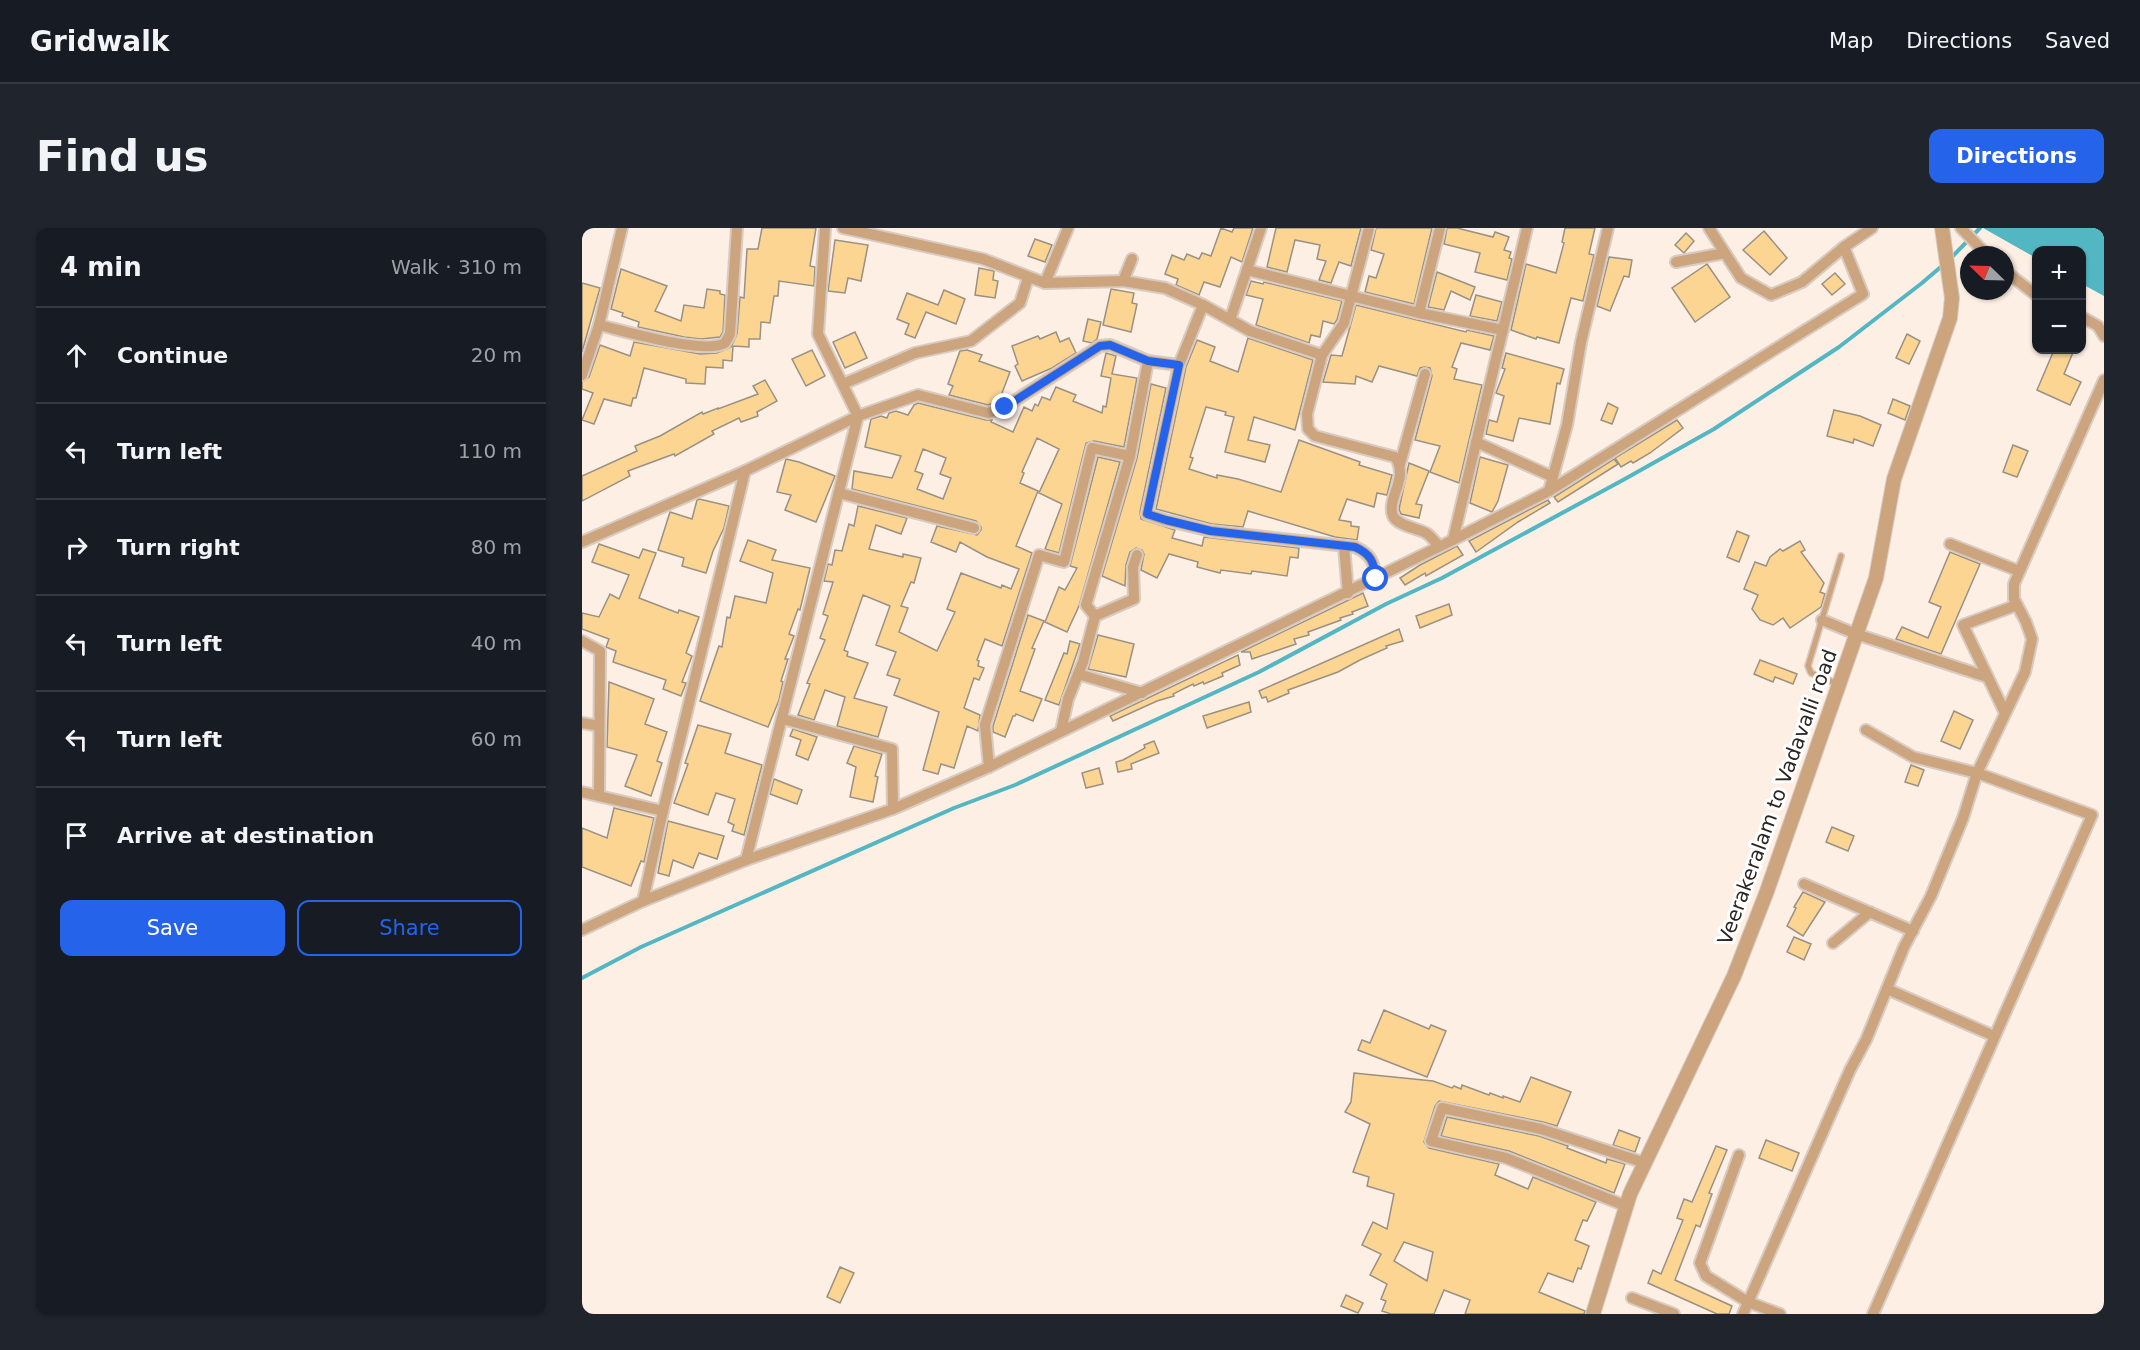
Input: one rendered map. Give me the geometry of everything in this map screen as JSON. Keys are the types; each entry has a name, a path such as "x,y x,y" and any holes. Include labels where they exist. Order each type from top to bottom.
{"street":[{"path":"582,375 599,325 622,228"},
{"path":"599,325 682,344 714,346 725,343 730,334 737,228"},
{"path":"746,860 858,416 818,334 825,228"},
{"path":"843,228 983,259 1045,283 1123,281 1165,288 1251,331 1322,355"},
{"path":"1045,283 1068,228"},
{"path":"1230,320 1261,228"},
{"path":"1369,228 1344,323 1322,355 1307,414 1308,429 1315,436 1395,457 1400,464"},
{"path":"1419,313 1440,228"},
{"path":"1453,540 1527,228"},
{"path":"1549,491 1567,425 1581,342 1608,228"},
{"path":"1709,228 1741,278 1771,294 1802,282 1844,247 1872,228"},
{"path":"1961,228 1978,246"},
{"name":"Veerakeralam to Vadavalli road","path":"1593,1314 1626,1206 1734,976 1767,891 1876,578 1894,479 1950,318 1952,298 1943,232"},
{"path":"582,930 643,901 746,860 893,808 989,767 1376,579 1549,491 1863,294 1844,247"},
{"path":"1676,262 1725,253"},
{"path":"1123,281 1132,259"},
{"path":"1247,270 1419,313 1503,330"},
{"path":"843,384 915,353 971,341 1020,303 1028,278"},
{"path":"2014,278 2032,291"},
{"path":"1203,305 1179,365 1147,514 1211,531 1355,547 1371,556 1376,579"},
{"path":"2086,319 2098,326 2104,336"},
{"path":"582,542 745,471 858,416 918,395 988,413 1005,407 1100,346 1110,345 1148,361 1179,365"},
{"path":"1095,616 1086,605 1130,456 1148,361"},
{"path":"1425,374 1400,464 1401,472 1392,509 1394,518 1399,522 1427,534 1439,546"},
{"path":"1743,1314 1850,1070 1866,1040 1913,931 1931,896 1959,828 1977,773 2025,672 2032,639 2014,599 2014,584 2104,380"},
{"path":"1476,442 1553,477"},
{"path":"989,767 985,724 1039,555 1064,562 1092,448 1130,456"},
{"path":"643,901 745,471"},
{"path":"839,493 974,528"},
{"path":"1950,544 2019,571"},
{"path":"1344,546 1348,592"},
{"path":"1095,616 1134,599 1133,567 1137,555"},
{"path":"2005,713 1963,625 2017,605"},
{"path":"1061,731 1068,699 1095,616"},
{"path":"1822,620 1856,634 1987,677"},
{"path":"582,641 600,651 599,796"},
{"path":"1078,674 1142,693"},
{"path":"783,719 892,749 893,808"},
{"path":"582,723 599,726"},
{"path":"1866,730 1913,757 1977,773 2092,815 1873,1314"},
{"path":"582,792 663,811"},
{"path":"1804,884 1913,931"},
{"path":"1833,943 1870,912"},
{"path":"1887,989 1994,1036"},
{"path":"1626,1206 1506,1158 1431,1141 1442,1108 1541,1129 1645,1163"},
{"path":"1739,1155 1700,1263 1706,1276 1748,1302 1777,1314"},
{"path":"1632,1298 1674,1314"}],"lane":[{"path":"1838,684 1814,675 1809,671 1808,666 1841,556"}],"water":[{"path":"1983,228 2104,228 2104,296 2086,286 2086,246 2032,246 2032,256"}],"building":[{"path":"762,228 816,228 810,266 815,267 814,286 779,281 778,296 774,296 770,323 761,322 760,339 749,339 749,347 733,346 732,361 723,360 723,368 706,367 705,384 686,383 686,379 644,368 636,398 633,398 631,406 604,399 594,424 582,420 593,393 582,389 582,382 589,377 600,345 630,356 634,342 700,354 717,353 731,347 737,334 740,297 744,298 747,249 758,249"},
{"path":"1221,228 1232,232 1234,228 1253,228 1242,262 1231,257 1220,287 1204,282 1199,295 1176,285 1178,279 1165,274 1172,255 1184,260 1187,254 1199,259 1202,253 1211,256"},
{"path":"1276,228 1361,228 1351,266 1339,262 1331,283 1319,280 1326,261 1317,259 1320,245 1295,240 1287,272 1267,267"},
{"path":"1376,228 1432,228 1414,304 1365,292 1369,276 1376,278 1384,254 1371,250"},
{"path":"1447,228 1457,228 1493,237 1495,232 1509,237 1504,250 1511,252 1509,258 1512,259 1507,280 1475,272 1480,253 1444,244"},
{"path":"1565,228 1595,228 1589,254 1594,255 1583,301 1571,298 1559,343 1537,337 1536,339 1511,330 1526,264 1556,273 1564,243 1562,242"},
{"path":"1764,231 1787,258 1770,275 1743,250"},
{"path":"1686,233 1694,241 1684,253 1675,245"},
{"path":"1035,239 1052,245 1045,262 1028,256"},
{"path":"835,240 868,245 861,281 848,278 845,293 828,291"},
{"path":"1609,257 1632,260 1629,277 1624,276 1610,311 1597,306"},
{"path":"1707,264 1730,297 1695,322 1672,288"},
{"path":"979,268 994,271 993,280 998,281 995,298 975,295"},
{"path":"621,269 667,286 655,311 681,321 684,305 704,308 707,289 720,291 720,294 725,295 723,332 720,337 701,339 684,337 638,327 639,322 611,309"},
{"path":"1437,272 1475,287 1470,300 1451,291 1444,310 1428,307"},
{"path":"1835,273 1845,284 1832,295 1822,284"},
{"path":"1251,281 1263,284 1264,282 1342,301 1337,320 1334,324 1323,321 1320,337 1311,335 1309,343 1256,325 1263,299 1246,295"},
{"path":"582,283 600,288 582,352"},
{"path":"1111,289 1134,293 1132,303 1137,304 1131,332 1103,325"},
{"path":"944,290 965,299 956,324 926,312 915,338 905,334 909,324 897,319 907,293 938,305"},
{"path":"1476,295 1502,302 1497,321 1470,316"},
{"path":"1356,305 1466,332 1467,330 1494,336 1490,350 1461,343 1452,367 1457,369 1454,379 1482,385 1459,483 1430,472 1440,446 1415,440 1432,376 1430,368 1420,368 1417,376 1379,366 1372,382 1356,376 1355,384 1323,382 1331,355 1342,356"},
{"path":"1088,319 1101,322 1097,339 1092,343 1083,341"},
{"path":"855,332 867,358 845,368 833,342"},
{"path":"1056,332 1060,342 1069,338 1076,353 1052,368 1022,381 1015,366 1018,364 1012,346 1038,336 1040,339"},
{"path":"1907,334 1920,341 1909,364 1896,358"},
{"path":"1248,338 1313,360 1295,430 1254,417 1248,440 1270,445 1265,462 1225,452 1234,417 1225,415 1226,412 1206,407 1190,457 1193,458 1189,469 1217,478 1217,475 1238,479 1281,492 1299,440 1360,462 1359,465 1392,475 1387,495 1377,493 1374,507 1347,499 1339,520 1351,522 1351,526 1359,527 1357,540 1335,537 1248,511 1243,527 1212,524 1156,509 1186,367 1197,340 1215,347 1210,361 1238,372"},
{"path":"812,350 825,376 806,386 792,359"},
{"path":"967,350 982,355 979,361 1010,372 999,401 988,405 949,395 953,386 948,384 960,351"},
{"path":"1106,353 1116,356 1112,374 1137,378 1124,447 1094,441 1086,443 1059,553 1045,549 1062,504 1039,493 1059,449 1037,438 1022,472 1024,473 1020,483 1038,491 1016,546 1032,553 1002,646 985,639 977,660 979,661 978,666 984,668 979,680 974,678 964,708 980,715 978,731 967,726 954,768 941,764 938,774 923,770 939,712 894,695 900,679 887,675 896,652 876,645 890,606 863,595 844,650 848,652 847,656 868,663 854,698 887,707 878,737 837,726 845,697 825,690 814,720 798,715 810,684 807,683 825,640 820,638 828,616 823,614 833,582 824,581 828,564 832,565 835,550 842,551 849,524 854,526 858,506 907,518 901,534 876,525 869,549 903,557 903,554 921,558 914,583 911,582 901,606 908,608 899,632 937,651 955,612 947,609 961,573 1001,588 1002,585 1011,589 1019,569 987,557 960,542 956,552 931,542 937,526 977,535 981,527 976,521 852,489 854,471 892,478 901,456 865,447 871,419 881,416 887,418 889,413 896,411 908,415 918,403 992,420 991,422 1013,432 1024,407 1032,411 1035,404 1038,406 1042,397 1050,400 1056,387 1076,395 1073,401 1102,413 1103,406 1106,407 1111,378 1101,376","holes":["923,449 946,458 940,474 951,478 943,499 917,489 923,474 915,471"]},
{"path":"1506,353 1564,369 1560,384 1557,383 1550,424 1519,418 1513,441 1486,434 1489,420 1497,422 1504,396 1496,393 1505,369 1502,368"},
{"path":"2052,354 2072,354 2064,374 2081,382 2070,405 2037,390"},
{"path":"765,380 777,401 757,412 758,416 741,422 739,418 712,431 714,434 675,456 674,454 628,471 630,476 582,501 582,476 637,451 635,446 660,436 702,412 703,414 758,394 753,386"},
{"path":"1151,384 1166,388 1140,512 1141,519 1175,530 1172,538 1202,546 1204,537 1299,548 1298,558 1290,557 1287,576 1252,571 1251,574 1221,570 1220,573 1197,567 1198,562 1169,554 1157,578 1141,570 1144,554 1142,550 1136,548 1130,552 1126,565 1125,586 1102,576 1137,458"},
{"path":"1893,399 1910,406 1905,420 1888,413"},
{"path":"1608,403 1618,408 1612,424 1601,420"},
{"path":"1834,410 1860,416 1881,425 1873,446 1854,439 1853,443 1827,436"},
{"path":"1677,420 1683,428 1650,453 1621,467 1615,458"},
{"path":"2013,445 2028,451 2017,477 2003,472"},
{"path":"1098,457 1120,462 1079,606 1067,632 1045,622 1059,587 1065,590 1077,568 1070,566"},
{"path":"1480,457 1508,465 1498,501 1492,512 1470,503"},
{"path":"786,459 835,476 816,522 785,510 791,495 777,492"},
{"path":"1614,459 1618,464 1558,502 1554,497"},
{"path":"1409,463 1429,471 1416,504 1422,505 1419,518 1401,514 1399,509"},
{"path":"699,499 729,506 724,528 706,573 682,566 684,558 658,550 670,512 692,519"},
{"path":"1548,500 1550,503 1518,522 1476,552 1469,541"},
{"path":"1737,531 1749,536 1739,562 1727,557"},
{"path":"748,540 776,550 772,560 810,568 800,610 798,609 789,634 794,636 785,659 788,659 781,681 783,682 779,700 768,727 700,701 719,646 722,647 727,617 730,618 735,596 766,603 773,573 740,561"},
{"path":"1800,541 1805,550 1801,552 1824,583 1820,592 1825,594 1821,607 1790,628 1783,618 1773,625 1760,620 1752,609 1758,595 1744,589 1755,562 1766,566 1770,557 1780,549 1783,551"},
{"path":"599,544 639,558 643,549 656,553 639,598 678,613 679,610 699,617 686,653 692,656 682,682 686,683 681,696 663,689 666,680 613,662 616,651 606,647 609,639 582,629 582,613 599,617 610,594 619,599 629,575 592,562"},
{"path":"1457,546 1463,555 1426,576 1425,573 1405,585 1400,578 1420,565"},
{"path":"1950,552 1980,564 1941,654 1896,639 1902,627 1928,638 1941,607 1929,602"},
{"path":"1363,593 1368,606 1340,618 1341,620 1308,632 1309,635 1294,639 1296,644 1252,659 1250,652 1241,652"},
{"path":"1449,604 1452,615 1420,628 1416,616"},
{"path":"1028,615 1044,621 1032,648 1035,649 1020,691 1042,699 1033,721 1016,714 1013,716 1005,737 993,732 993,726"},
{"path":"1399,629 1403,641 1386,646 1387,648 1338,672 1288,690 1289,693 1268,702 1266,697 1262,698 1259,691"},
{"path":"1098,635 1134,644 1126,677 1088,669"},
{"path":"1070,641 1080,644 1059,705 1045,700 1064,653 1067,654"},
{"path":"1238,655 1240,665 1222,673 1223,676 1204,684 1203,682 1194,686 1193,684 1173,694 1174,696 1157,701 1113,721 1110,716"},
{"path":"1760,660 1797,674 1793,684 1775,677 1773,682 1754,674"},
{"path":"609,682 654,699 645,724 667,732 657,761 662,763 651,796 625,786 637,755 607,747"},
{"path":"1249,702 1251,712 1207,728 1203,716"},
{"path":"1954,711 1973,720 1960,749 1941,741"},
{"path":"698,725 731,734 725,753 762,765 744,835 732,831 734,825 728,822 735,799 716,793 708,815 674,803 688,764 685,763"},
{"path":"793,729 817,737 808,760 796,755 801,740 790,736"},
{"path":"1154,741 1159,753 1131,764 1132,769 1118,772 1116,762"},
{"path":"854,746 882,754 875,776 878,777 873,802 850,797 856,767 847,763"},
{"path":"1911,765 1924,770 1918,786 1905,782"},
{"path":"1099,768 1103,784 1086,788 1082,773"},
{"path":"774,779 802,790 797,804 770,794"},
{"path":"614,808 654,818 644,862 641,861 631,886 582,867 582,828 607,838"},
{"path":"668,821 724,836 717,859 699,853 693,868 673,860 669,876 658,873"},
{"path":"1832,827 1854,836 1848,851 1826,842"},
{"path":"1803,892 1825,902 1803,936 1787,926"},
{"path":"1794,937 1811,944 1804,960 1787,952"},
{"path":"1384,1010 1429,1029 1431,1025 1446,1031 1427,1077 1358,1050 1362,1040 1370,1043"},
{"path":"1354,1073 1433,1081 1461,1089 1462,1085 1489,1095 1490,1093 1520,1102 1531,1077 1571,1092 1557,1126 1439,1101 1435,1106 1424,1142 1429,1148 1499,1164 1495,1175 1528,1189 1533,1177 1596,1202 1587,1221 1583,1220 1575,1240 1589,1246 1581,1269 1578,1268 1573,1282 1548,1273 1539,1292 1585,1311 1584,1314 1465,1314 1470,1300 1444,1290 1434,1314 1391,1314 1382,1311 1386,1301 1381,1299 1387,1284 1370,1275 1381,1254 1362,1245 1373,1222 1387,1229 1394,1194 1367,1186 1369,1177 1353,1172 1370,1124 1345,1112 1351,1102","holes":["1404,1242 1433,1252 1427,1281 1394,1261"]},
{"path":"1447,1117 1539,1136 1606,1163 1607,1159 1625,1164 1614,1193 1509,1151 1441,1136"},
{"path":"1619,1130 1640,1138 1635,1152 1613,1145"},
{"path":"1766,1140 1799,1153 1792,1171 1759,1158"},
{"path":"1716,1146 1727,1150 1709,1193 1712,1194 1700,1227 1696,1225 1675,1280 1732,1306 1729,1314 1717,1314 1648,1283 1653,1270 1661,1274 1683,1220 1677,1218 1684,1199 1692,1202"},
{"path":"840,1267 854,1273 840,1303 827,1297"},
{"path":"1346,1295 1363,1303 1358,1313 1341,1306"}],"waterway":[{"path":"1951,258 1980,228"},
{"path":"582,978 641,947 954,808 1015,785 1259,672 1386,604 1442,578 1714,429 1839,347 1943,265"}],"route":[{"path":"1005,407 1100,346 1110,345 1148,361 1179,365 1147,514 1211,531 1355,547 1371,556 1376,579"}]}
